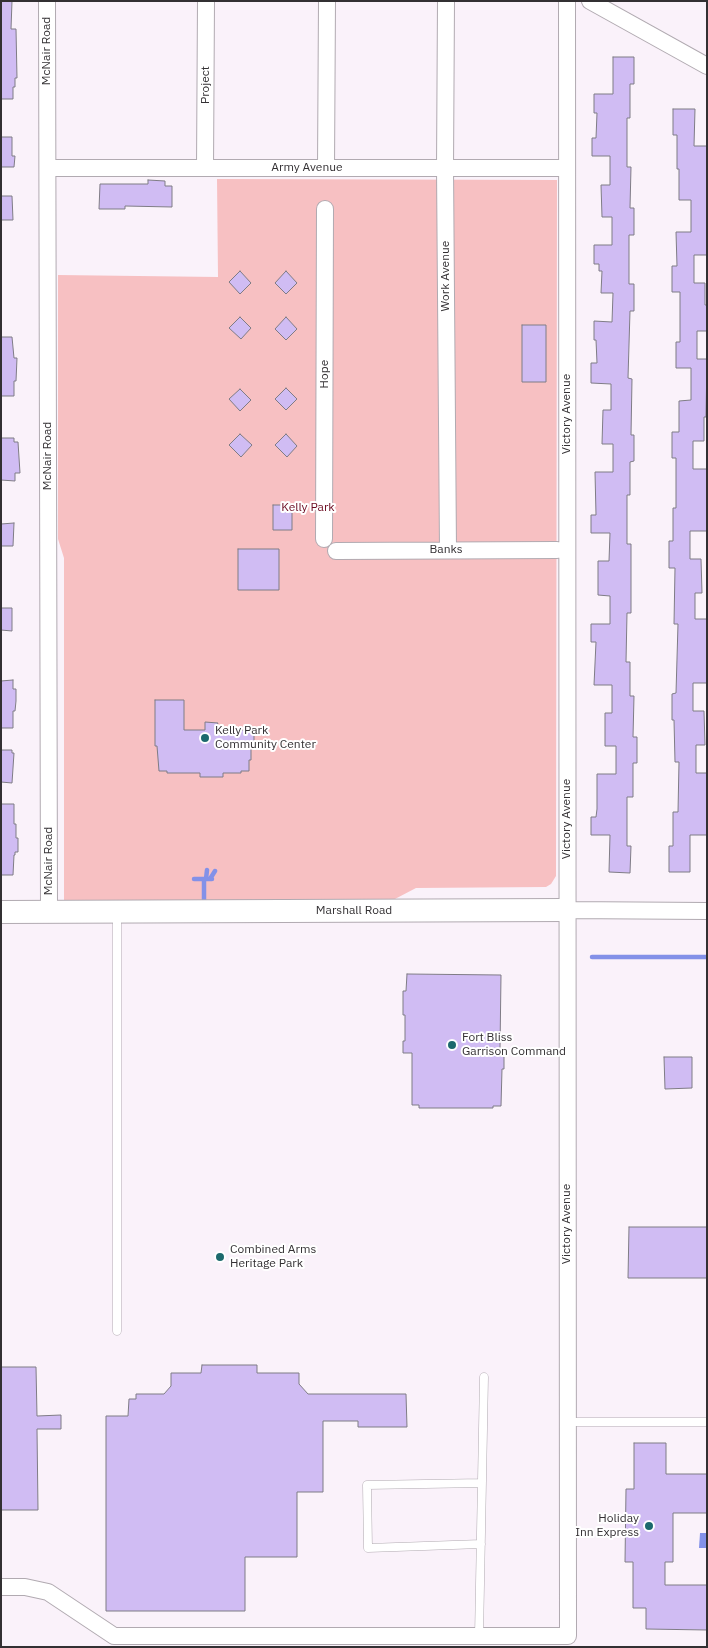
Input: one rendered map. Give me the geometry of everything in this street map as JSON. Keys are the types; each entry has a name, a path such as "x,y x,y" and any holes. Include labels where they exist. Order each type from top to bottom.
{"street":[{"name":"McNair Road","path":"47,1 49,911"},
{"name":"Project","path":"205,168 206,1"},
{"path":"326,168 327,1"},
{"name":"Work Avenue","path":"446,1 445,168 448,550"},
{"name":"Victory Avenue","path":"479,1636 568,1636 566,910 567,1"},
{"path":"590,1 707,66"},
{"name":"Army Avenue","path":"48,168 567,168"},
{"name":"Hope","path":"324,539 325,209"},
{"name":"Banks","path":"336,551 556,550"},
{"name":"Marshall Road","path":"1,912 707,911"},
{"path":"1,1587 25,1586 48,1592 114,1636 479,1636"}],"lane":[{"path":"117,911 118,1330"},
{"path":"479,1636 484,1377"},
{"path":"568,1422 707,1422"},
{"path":"481,1544 368,1548 367,1485 482,1483"}],"green space":[{"name":"Kelly Park","path":"217,179 557,180 556,876 551,884 546,887 416,888 372,911 64,911 64,558 58,539 58,275 218,277"}],"water":[{"path":"700,1533 707,1533 707,1548 699,1548"}],"building":[{"path":"1,1 12,1 11,29 16,29 17,78 15,78 15,87 13,87 13,99 1,99"},
{"path":"613,57 634,57 634,84 630,84 630,118 627,118 627,167 631,167 630,208 634,208 634,235 629,235 629,284 634,284 634,311 630,311 628,378 632,379 631,435 634,435 634,461 630,462 630,495 627,495 627,544 631,544 631,613 627,613 626,662 630,662 630,696 634,696 633,737 637,737 637,763 633,763 633,797 627,797 627,846 631,846 630,873 609,872 610,835 591,835 591,817 596,817 597,809 597,774 616,774 616,746 605,746 605,713 612,713 612,685 594,685 596,642 591,642 591,624 610,624 610,596 598,595 598,561 609,561 610,533 591,533 591,515 596,515 595,472 613,472 613,444 602,444 603,410 611,410 611,384 591,383 591,363 597,363 594,321 612,322 613,293 601,293 602,271 599,271 599,264 594,264 594,245 612,245 612,217 602,217 601,185 610,185 610,156 592,156 592,138 596,138 597,113 594,113 594,94 613,94"},
{"path":"673,109 695,109 694,146 707,146 707,255 694,255 694,283 705,283 705,305 707,305 707,331 697,331 697,359 707,359 706,417 704,417 704,441 693,441 693,469 707,469 707,531 690,531 690,559 701,559 702,593 695,593 695,619 707,619 707,683 693,683 693,711 704,711 705,745 696,745 696,773 707,773 707,835 690,835 690,872 669,872 669,846 673,846 673,812 678,812 679,762 675,762 674,720 672,720 672,694 676,693 678,624 674,624 675,568 669,568 669,541 673,541 673,508 676,508 676,458 672,458 672,432 679,432 679,401 691,400 691,368 676,368 676,342 680,342 680,292 672,292 672,266 677,266 676,232 691,232 691,200 679,200 677,135 673,135"},
{"path":"1,137 12,137 12,156 15,156 14,167 1,167"},
{"path":"148,180 165,181 165,186 172,186 172,207 125,206 125,209 99,209 100,184 148,184"},
{"path":"1,196 12,196 13,220 1,220"},
{"path":"240,271 251,283 240,294 229,282"},
{"path":"286,271 297,283 286,294 275,283"},
{"path":"240,317 251,328 241,339 229,328"},
{"path":"286,317 297,329 286,340 275,329"},
{"path":"522,325 546,325 546,382 522,382"},
{"path":"1,337 12,337 14,358 17,358 14,396 1,396"},
{"path":"286,388 297,399 286,410 275,399"},
{"path":"240,389 251,400 240,411 229,399"},
{"path":"240,434 252,445 241,457 229,445"},
{"path":"286,434 297,446 287,457 275,445"},
{"path":"1,438 14,438 14,442 18,442 20,473 15,473 15,481 1,480"},
{"path":"273,505 292,505 292,530 273,530"},
{"path":"14,523 13,546 1,546 1,524"},
{"path":"238,549 279,549 279,590 238,590"},
{"path":"1,608 12,608 12,631 1,630"},
{"path":"13,680 13,689 16,689 16,701 15,711 13,711 13,728 1,728 1,681"},
{"name":"Kelly Park Community Center","path":"155,700 184,700 184,730 205,730 205,722 218,723 215,730 254,730 254,747 251,747 249,771 223,773 223,777 200,777 200,773 167,773 167,771 159,771 157,746 155,746"},
{"path":"1,750 12,750 12,753 14,753 12,783 1,782"},
{"path":"1,804 14,804 14,824 16,824 16,838 18,838 18,852 15,852 14,855 13,875 1,875"},
{"name":"Fort Bliss Garrison Command","path":"407,974 501,975 500,1049 504,1049 504,1069 502,1069 501,1106 493,1106 493,1108 419,1108 419,1105 412,1105 412,1053 403,1053 405,1015 403,1015 403,991 406,991"},
{"path":"664,1057 692,1057 692,1088 665,1089"},
{"path":"629,1227 707,1227 707,1278 628,1278"},
{"path":"202,1365 257,1365 257,1373 299,1373 299,1384 308,1394 406,1394 407,1427 358,1427 358,1421 323,1421 323,1492 297,1492 297,1557 245,1557 245,1611 106,1611 106,1416 128,1416 129,1399 136,1399 136,1394 164,1394 171,1386 171,1373 201,1373"},
{"path":"1,1367 36,1367 37,1416 61,1415 61,1429 37,1429 38,1510 1,1510"},
{"name":"Holiday Inn Express","path":"634,1443 666,1443 666,1474 707,1474 707,1513 673,1513 673,1562 665,1562 665,1585 707,1585 707,1630 646,1629 646,1608 633,1608 633,1562 625,1562 626,1489 634,1489"}],"waterway":[{"path":"206,879 207,870"},
{"path":"210,879 215,871"},
{"path":"194,879 212,879"},
{"path":"204,879 204,904"},
{"path":"592,957 707,957"}],"place":[{"name":"Kelly Park Community Center","path":"205,738"},
{"name":"Fort Bliss Garrison Command","path":"452,1045"},
{"name":"Combined Arms Heritage Park","path":"220,1257"},
{"name":"Holiday Inn Express","path":"649,1526"}]}
